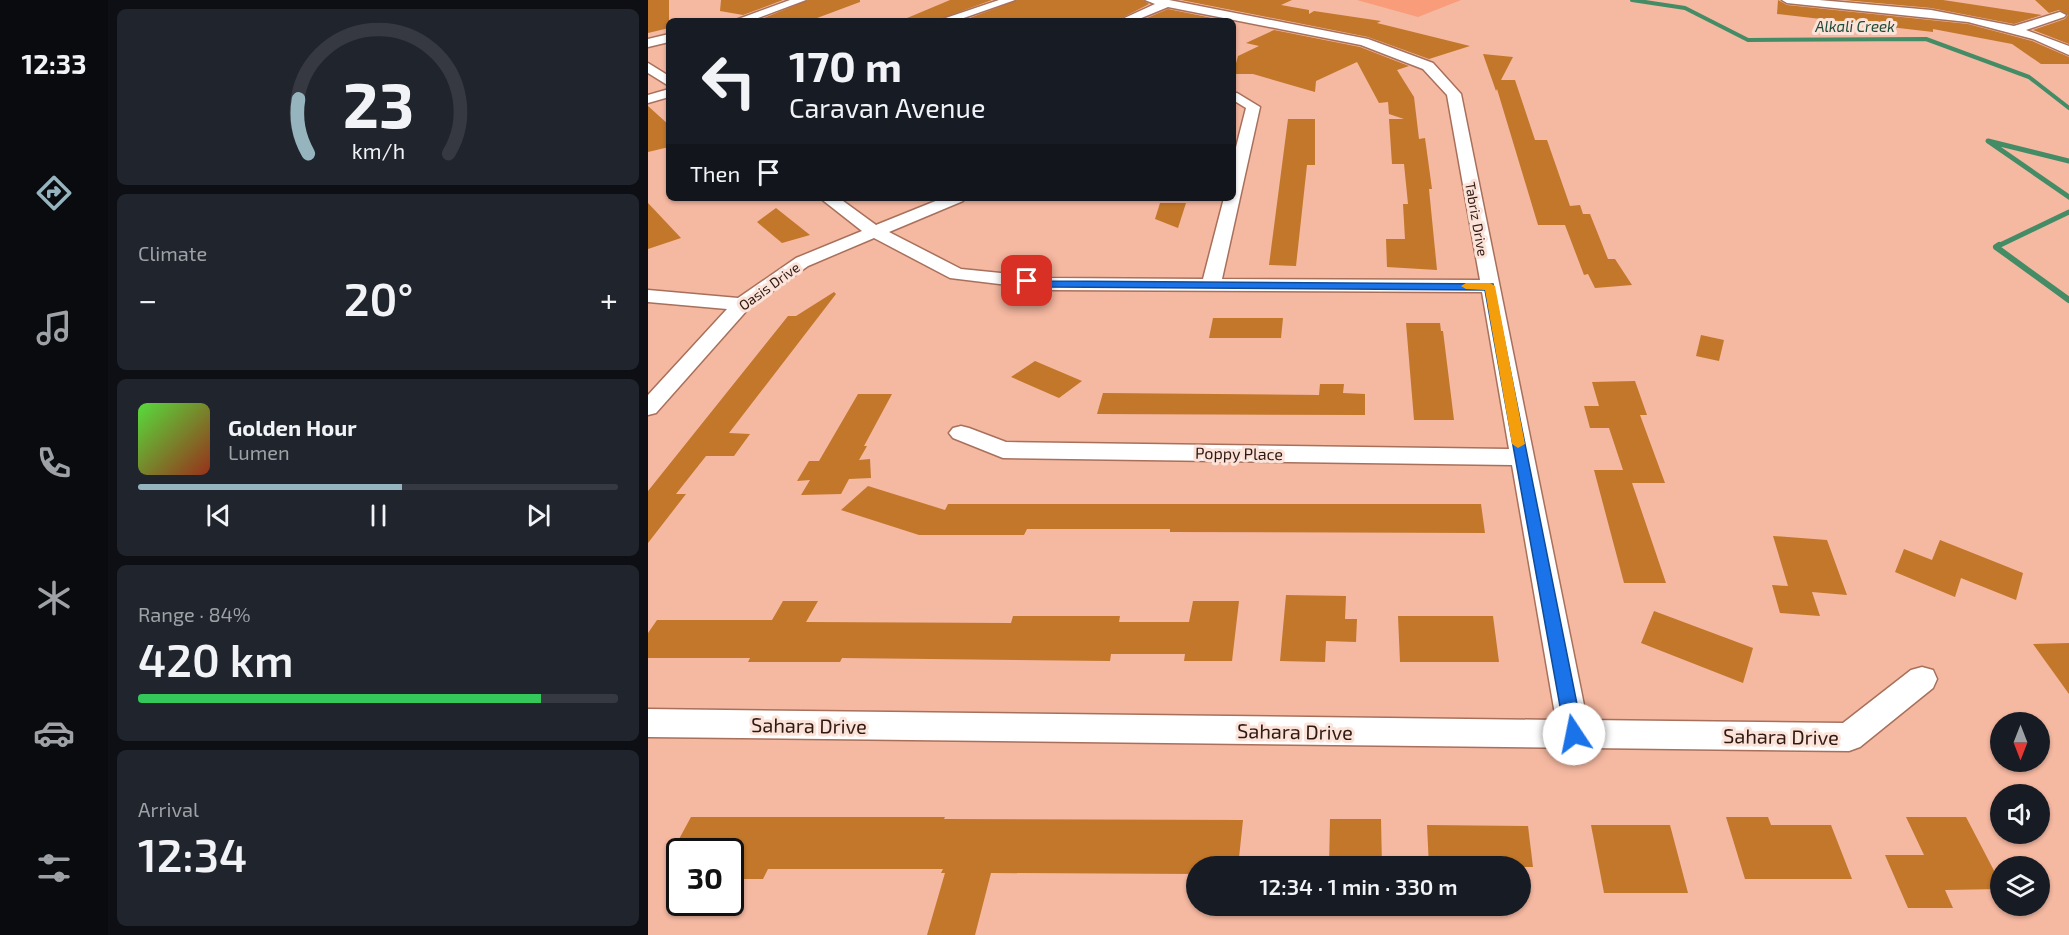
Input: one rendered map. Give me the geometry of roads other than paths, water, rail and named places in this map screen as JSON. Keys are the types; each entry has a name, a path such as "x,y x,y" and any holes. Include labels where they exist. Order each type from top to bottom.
{"street":[{"path":"748,18 801,0"},
{"path":"953,18 1010,0"},
{"path":"1787,0 1949,17 2017,29 2069,51"},
{"path":"1130,18 1159,2"},
{"name":"Tabriz Drive","path":"1159,2 1364,42 1428,66 1454,94 1574,734"},
{"path":"2017,29 2060,15"},
{"path":"648,43 666,39"},
{"path":"648,67 666,80"},
{"path":"648,99 666,94"},
{"path":"1236,179 1253,107 1237,97"},
{"path":"832,201 875,232 957,274 1050,284 1490,286"},
{"name":"Oasis Drive","path":"648,408 742,304 802,262 950,201"},
{"path":"1211,285 1231,201"},
{"path":"648,296 742,304"},
{"name":"Poppy Place","path":"962,433 1003,450 1521,457"},
{"name":"Sahara Drive","path":"648,723 1849,737 1922,679"}],"waterway":[{"name":"Alkali Creek","path":"1632,0 1685,8 1748,40 1926,39 2029,77 2069,108"},
{"name":"Alkali Creek","path":"2069,161 1988,141 2069,197"},
{"name":"Alkali Creek","path":"1996,247 2069,212"},
{"name":"Alkali Creek","path":"1996,247 2069,300"}]}
